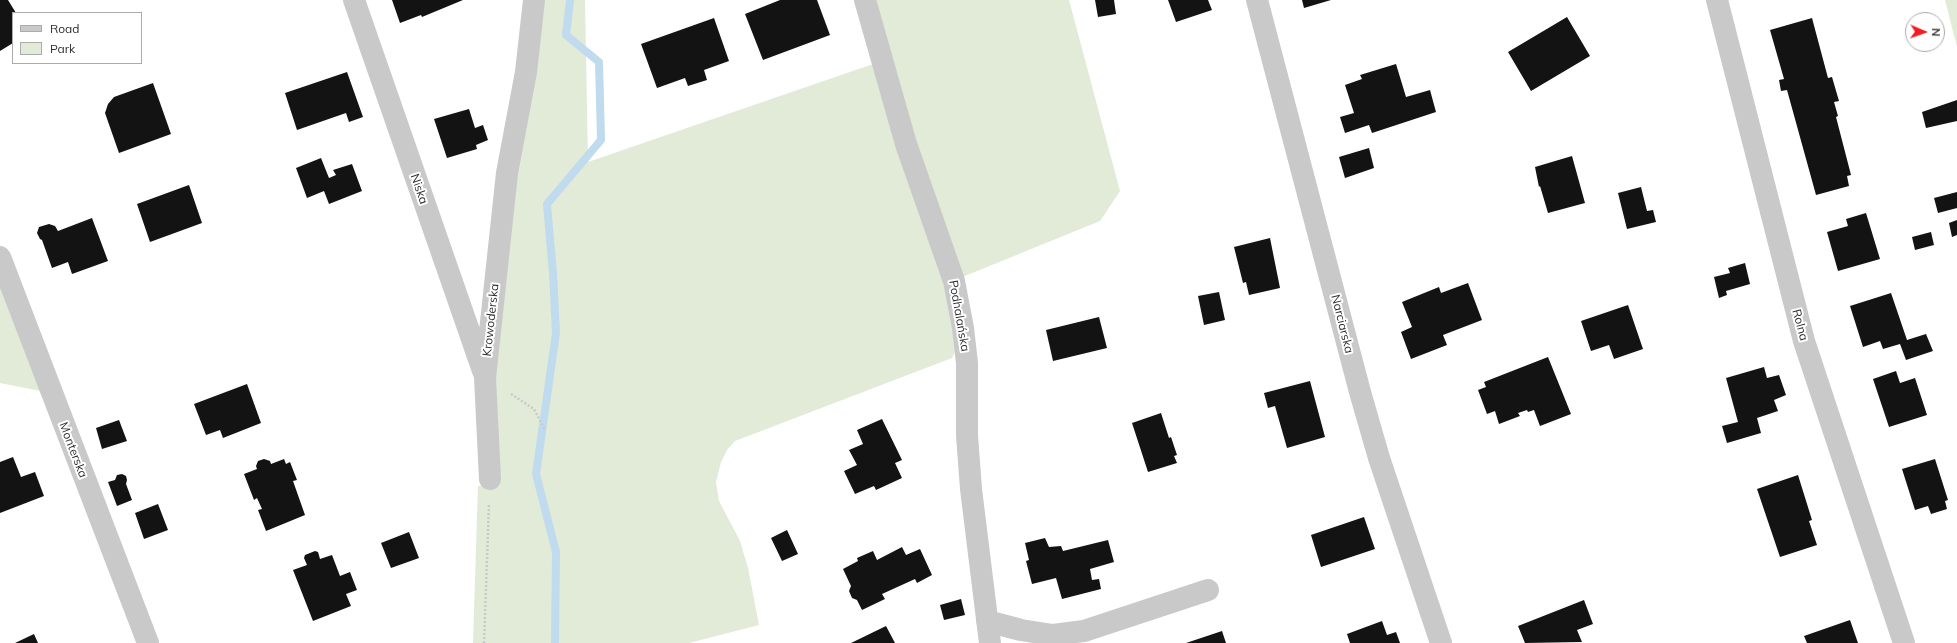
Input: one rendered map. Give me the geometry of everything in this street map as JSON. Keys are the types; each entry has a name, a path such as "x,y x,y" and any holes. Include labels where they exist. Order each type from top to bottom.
{"street":[{"name":"Niska","path":"354,0 485,378"},
{"name":"Krowoderska","path":"490,479 485,378 507,173 526,72 534,0"},
{"name":"Podhalańska","path":"865,0 906,144 954,281 963,328 967,363 966,435 971,489 990,643"},
{"name":"Narciarska","path":"1257,0 1360,392 1379,458 1441,643"},
{"name":"Rolna","path":"1717,0 1804,341 1904,643"},
{"name":"Monterska","path":"0,257 148,643"},
{"path":"987,621 1022,630 1053,635 1084,631 1208,590"}],"path":[{"path":"485,378 534,409 545,430"},
{"path":"484,643 490,479"}],"green space":[{"path":"541,0 585,0 588,162 876,63 948,282 958,345 952,358 735,441 727,450 721,462 716,482 719,501 740,541 748,568 759,625 689,643 473,643 478,486 499,484 492,375 499,304"},
{"path":"873,0 1069,0 1120,191 1100,221 960,278 914,146"},
{"path":"1945,0 1957,0 1957,47"},
{"path":"0,279 41,391 0,383"}],"building":[{"path":"0,0 8,0 15,12 12,12 12,44 0,51"},
{"path":"392,0 463,0 422,17 421,15 400,23"},
{"path":"780,0 817,0 830,35 763,60 745,14"},
{"path":"1095,0 1114,0 1116,14 1098,17"},
{"path":"1168,0 1208,0 1212,10 1176,22"},
{"path":"1302,0 1331,0 1304,8"},
{"path":"1567,17 1590,56 1531,91 1508,52"},
{"path":"714,18 729,61 704,70 707,80 688,86 685,78 657,88 641,44"},
{"path":"1812,18 1828,78 1832,77 1839,101 1834,102 1838,116 1836,117 1851,175 1847,176 1849,186 1816,195 1787,90 1781,91 1779,80 1784,79 1770,30"},
{"path":"1396,64 1406,97 1430,90 1436,112 1372,133 1369,125 1345,133 1340,117 1354,113 1345,85 1362,79 1360,75"},
{"path":"347,72 363,117 349,122 346,113 297,130 285,93"},
{"path":"153,83 171,134 119,153 105,113 108,104 114,97"},
{"path":"1957,100 1957,121 1926,128 1922,112"},
{"path":"469,109 475,128 483,125 488,140 476,145 477,149 447,158 434,119"},
{"path":"1369,148 1374,168 1345,178 1339,157"},
{"path":"1572,156 1585,203 1548,213 1540,186 1539,187 1535,167"},
{"path":"321,158 329,178 336,175 333,170 352,164 362,191 329,204 324,191 307,198 296,168"},
{"path":"189,185 202,223 150,242 137,204"},
{"path":"1641,187 1647,211 1653,210 1656,222 1627,229 1618,193"},
{"path":"1957,192 1957,208 1938,213 1934,198"},
{"path":"1866,213 1880,259 1838,271 1827,232 1848,226 1846,219"},
{"path":"92,218 108,261 72,274 68,262 52,268 42,240 37,233 39,227 49,224 55,226 58,231"},
{"path":"1957,220 1957,235 1952,237 1949,223"},
{"path":"1931,232 1934,245 1915,250 1912,237"},
{"path":"1270,238 1280,288 1249,295 1246,282 1243,283 1234,247"},
{"path":"1745,263 1750,284 1726,291 1727,295 1719,298 1714,277 1730,273 1728,268"},
{"path":"1468,283 1482,320 1443,335 1447,345 1411,359 1401,332 1412,327 1402,302 1439,287 1441,293"},
{"path":"1219,292 1225,320 1204,325 1198,296"},
{"path":"1891,293 1907,340 1926,334 1933,351 1906,360 1900,344 1883,349 1880,341 1863,347 1850,306"},
{"path":"1628,305 1643,349 1614,359 1609,345 1591,351 1581,321"},
{"path":"1099,317 1107,348 1053,361 1046,330"},
{"path":"1548,357 1571,414 1540,426 1534,410 1528,412 1527,410 1518,413 1520,416 1499,424 1495,411 1487,414 1478,390 1486,387 1484,382"},
{"path":"1764,367 1767,378 1779,375 1786,395 1774,400 1778,411 1757,418 1761,433 1727,443 1722,426 1738,422 1726,378"},
{"path":"1896,371 1900,383 1915,378 1927,415 1889,427 1873,379"},
{"path":"1310,381 1325,437 1287,448 1275,406 1268,408 1264,393"},
{"path":"247,384 261,423 223,438 220,430 206,435 194,404"},
{"path":"1161,413 1169,438 1171,437 1177,455 1174,456 1177,463 1148,472 1132,423"},
{"path":"882,419 902,460 895,463 902,478 876,490 874,486 855,494 844,471 857,465 849,450 863,444 857,430"},
{"path":"119,420 127,441 102,449 96,428"},
{"path":"13,457 21,477 35,472 44,496 0,513 0,462"},
{"path":"264,459 270,461 271,464 284,459 286,464 290,462 297,480 293,481 305,515 266,531 258,510 262,509 257,498 254,500 244,474 257,469 256,466 258,461"},
{"path":"1935,459 1948,500 1945,501 1947,509 1931,514 1928,506 1915,510 1902,469"},
{"path":"122,474 126,476 126,484 132,500 117,506 108,482 115,480 117,475"},
{"path":"1798,475 1812,520 1809,521 1817,545 1780,557 1757,489"},
{"path":"158,504 168,530 144,539 135,513"},
{"path":"1364,517 1375,549 1321,567 1311,535"},
{"path":"787,530 798,554 782,561 771,538"},
{"path":"409,532 419,558 391,568 381,543"},
{"path":"1045,538 1049,547 1061,546 1063,551 1108,540 1114,562 1090,569 1092,580 1099,579 1101,589 1062,599 1056,578 1032,584 1026,561 1029,560 1025,543"},
{"path":"902,547 906,555 920,549 932,575 917,583 915,579 882,594 885,599 862,610 857,600 852,598 849,591 851,586 843,569 858,561 857,558 873,551 877,560"},
{"path":"315,551 318,552 320,559 332,555 340,576 350,572 357,590 346,594 351,606 313,621 293,570 307,565 304,558 305,555"},
{"path":"961,599 965,615 944,620 940,605"},
{"path":"1584,600 1593,624 1577,630 1582,642 1525,643 1518,626"},
{"path":"1850,620 1858,643 1807,643 1804,636"},
{"path":"1382,621 1387,635 1396,632 1400,643 1350,643 1347,634"},
{"path":"886,626 895,643 851,643"},
{"path":"1222,631 1226,643 1186,643"},
{"path":"34,634 38,643 15,643"}],"waterway":[{"path":"555,643 556,552 536,474 556,333 547,204 601,140 599,62 566,35 570,0"}]}
